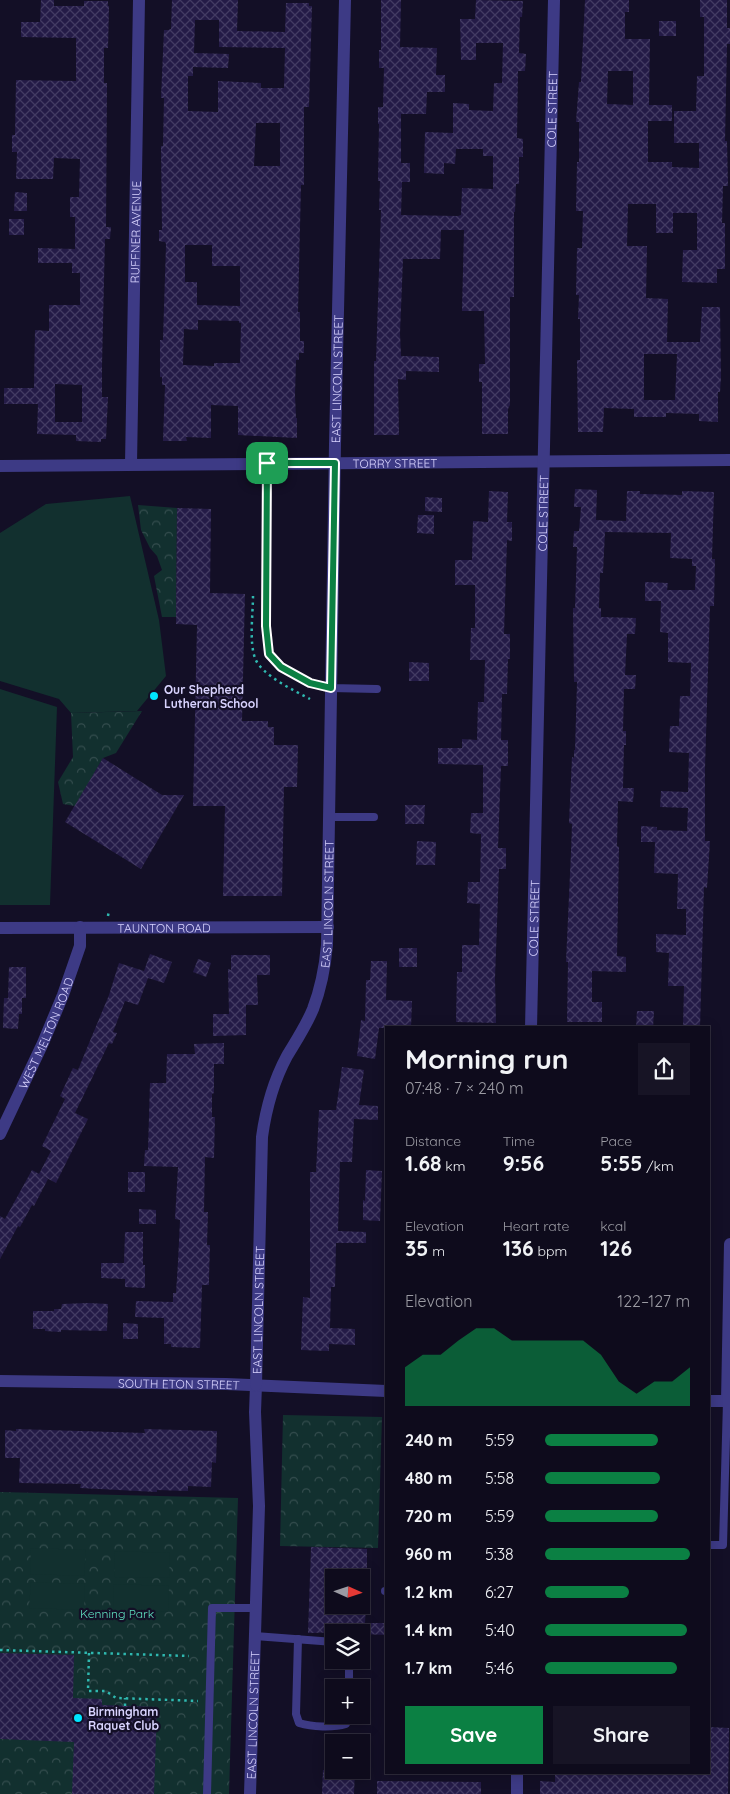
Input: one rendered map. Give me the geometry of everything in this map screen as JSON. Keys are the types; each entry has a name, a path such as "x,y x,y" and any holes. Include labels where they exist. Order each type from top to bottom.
{"street":[{"name":"RUFFNER AVENUE","path":"132,464 139,0"},
{"name":"EAST LINCOLN STREET","path":"250,1794 259,1506 255,1412 262,1137 268,1100 276,1078 313,1010 319,991 325,969 328,927 344,0"},
{"name":"COLE STREET","path":"531,1026 554,0"},
{"name":"TORRY STREET","path":"0,466 730,460"},
{"name":"WEST MELTON ROAD","path":"0,1134 39,1052 63,995 80,946 80,927"},
{"name":"TAUNTON ROAD","path":"0,928 328,927"},
{"path":"710,1401 728,1401 730,1244"},
{"name":"SOUTH ETON STREET","path":"0,1380 256,1385 385,1391"},
{"path":"517,1774 517,1794"}],"lane":[{"path":"267,463 266,626 269,654 281,667 310,683 331,688 377,689"},
{"path":"329,817 374,817"},
{"path":"710,1545 722,1546 728,1401"},
{"path":"207,1794 212,1608 256,1608"},
{"path":"255,1636 325,1641"},
{"path":"298,1639 296,1714 299,1723 340,1726 346,1724"}],"path":[{"path":"0,1650 188,1656"},
{"path":"89,1653 88,1691 106,1691 116,1698 210,1701"},
{"path":"125,1698 125,1706"}],"green space":[{"path":"130,496 159,620 166,676 137,711 71,713 59,699 0,681 0,533 46,504"},
{"path":"138,505 177,508 176,617 162,617 154,576 162,570 157,556 150,548 141,530"},
{"path":"0,689 57,707 50,905 0,905"},
{"path":"142,711 116,753 103,758 75,806 63,804 58,782 73,757 71,713"},
{"path":"283,1415 382,1417 378,1548 280,1546"},
{"name":"Kenning Park","path":"0,1492 238,1498 229,1794 0,1794"},
{"path":"31,1548 86,1550 84,1576 30,1574"},
{"path":"115,1551 170,1553 169,1578 114,1577"},
{"path":"31,1582 85,1584 84,1610 29,1608"},
{"path":"114,1584 169,1586 168,1612 113,1610"}],"building":[{"path":"41,0 54,0 54,6 84,6 84,1 108,1 108,48 104,48 104,83 107,83 106,227 111,227 110,239 105,239 102,397 108,397 106,439 101,439 101,442 76,441 76,435 37,434 38,404 4,404 4,388 34,388 35,330 49,331 49,305 80,305 80,273 72,273 72,263 38,263 38,248 75,249 75,217 70,217 70,197 79,197 80,159 54,158 53,179 16,179 17,152 12,152 12,135 15,135 16,80 76,81 76,38 21,37 21,22 40,22","holes":["55,384 82,385 82,422 55,422"]},
{"path":"172,0 238,0 237,31 285,32 286,3 309,3 309,6 312,6 309,107 304,107 304,185 301,185 298,312 300,312 300,341 304,341 304,353 299,353 299,360 296,360 297,438 238,435 238,406 211,405 211,438 186,437 187,441 163,441 165,385 162,385 162,377 160,377 160,340 163,340 166,244 159,241 159,230 162,230 161,146 163,146 164,98 161,98 164,30 171,29","holes":["195,20 219,20 219,47 285,48 284,88 261,88 261,83 218,81 218,112 188,111 188,76 193,76 193,67 228,68 229,54 194,53","256,123 280,123 280,166 254,166","185,245 212,245 212,266 240,266 240,306 197,305 197,282 185,282","198,320 239,321 241,323 240,363 214,363 214,366 183,365 184,329 198,330"]},
{"path":"381,0 401,0 400,47 437,48 436,75 445,75 445,92 427,92 426,114 401,114 401,163 410,163 410,182 402,182 401,215 458,216 461,215 462,188 493,189 493,156 483,156 483,149 456,149 455,164 444,163 444,174 424,173 425,132 453,133 453,103 469,104 469,110 493,111 494,83 502,83 503,43 476,43 476,60 461,60 460,19 475,19 476,0 523,1 522,17 520,17 519,53 526,54 525,71 518,71 517,138 523,139 523,157 519,157 519,184 516,184 514,212 514,297 510,297 510,405 508,409 508,434 482,434 482,382 479,382 479,364 485,364 484,311 462,311 464,230 441,230 440,259 403,259 400,333 401,356 439,357 439,372 406,371 406,380 398,379 399,435 374,435 374,361 376,361 381,210 379,210 380,181 378,181 378,107 383,107 384,68 379,68"},
{"path":"585,0 629,0 629,12 625,12 625,39 650,39 649,105 672,105 672,121 648,121 648,162 672,162 672,167 699,168 699,143 674,143 674,111 696,111 697,76 704,76 704,17 700,17 700,0 727,0 727,28 730,28 730,44 727,44 725,141 727,141 728,186 723,186 722,223 725,223 725,269 717,269 717,283 682,282 683,250 697,250 697,213 673,213 673,233 656,233 656,204 628,204 627,246 647,246 646,298 668,299 667,342 700,342 702,307 720,307 721,377 720,392 718,392 718,422 699,421 699,414 666,413 666,417 634,417 634,409 604,408 603,432 578,432 577,360 580,360 580,319 578,319 579,295 576,295 577,248 582,248 583,211 576,211 579,122 576,122 579,82 581,82","holes":["608,71 633,71 633,105 607,104","644,354 677,354 675,400 644,400"]},
{"path":"659,21 676,21 676,36 659,36"},
{"path":"15,192 27,193 27,211 14,211"},
{"path":"9,219 24,219 24,235 9,235"},
{"path":"575,489 597,490 596,520 626,521 627,491 640,491 640,494 682,495 682,491 714,492 712,559 715,559 714,606 710,606 705,768 705,841 710,841 707,888 704,887 700,1026 683,1026 684,986 668,986 669,953 656,952 656,934 686,935 686,909 677,909 678,874 654,873 655,842 641,842 641,826 657,827 657,830 687,831 688,808 660,807 661,791 688,792 689,753 669,752 670,726 679,726 680,696 690,696 691,663 668,662 668,633 660,632 661,601 645,601 645,582 668,583 667,590 695,590 696,566 692,566 692,559 670,558 671,533 605,532 603,573 600,573 599,608 601,608 601,617 636,618 635,634 627,634 625,675 636,675 635,689 624,689 623,731 626,731 626,745 624,745 623,788 634,788 633,802 618,801 617,956 626,957 626,972 592,971 592,1002 602,1002 602,1022 567,1022 568,962 566,962 572,824 569,823 572,757 574,758 575,750 577,682 574,682 573,608 575,608 577,547 573,547 574,531 579,531 581,507 574,507"},
{"path":"489,491 508,492 507,522 512,522 512,541 507,540 504,634 510,634 510,659 508,659 507,694 502,694 501,740 508,740 508,766 501,766 498,848 506,848 506,869 499,869 495,978 496,1023 456,1022 457,972 462,972 462,945 479,945 480,904 467,903 468,882 480,882 481,834 470,833 471,813 483,813 483,765 438,764 438,748 462,748 462,739 477,740 478,702 484,702 485,660 470,660 471,628 475,628 475,585 455,585 455,560 472,560 473,521 488,522"},
{"path":"425,497 442,498 442,512 425,511"},
{"path":"177,508 211,509 210,593 245,594 242,721 268,721 268,727 274,727 274,745 298,745 297,787 284,787 282,896 223,896 225,806 193,806 197,625 176,624"},
{"path":"418,515 434,515 434,534 417,533"},
{"path":"409,662 429,663 429,681 409,681"},
{"path":"103,758 162,795 184,795 141,869 65,822"},
{"path":"405,805 425,805 424,824 405,824"},
{"path":"417,841 436,842 435,865 416,865"},
{"path":"399,948 417,948 417,967 399,967"},
{"path":"150,954 172,962 164,983 148,978 138,1005 125,1001 113,1032 117,1033 112,1044 109,1043 75,1113 88,1119 56,1183 39,1174 51,1151 42,1146 65,1099 60,1096 73,1068 78,1070 109,995 119,963 144,971"},
{"path":"231,955 270,955 270,975 257,975 258,1005 246,1005 246,1035 213,1036 213,1014 229,1014 228,969 231,970"},
{"path":"198,959 211,963 206,977 193,972"},
{"path":"371,961 387,961 386,1000 412,1001 411,1026 385,1026 385,1028 379,1028 375,1059 357,1056 361,1020 365,1021 366,980 370,980"},
{"path":"9,967 26,967 26,998 22,998 22,1014 19,1014 18,1029 3,1028 4,998 8,998"},
{"path":"637,1011 654,1011 653,1026 636,1026"},
{"path":"224,1043 224,1064 214,1064 212,1117 215,1117 214,1158 205,1157 204,1212 208,1212 207,1245 210,1245 209,1285 202,1285 200,1348 171,1347 171,1344 164,1344 164,1318 135,1317 136,1301 173,1302 173,1293 176,1293 178,1262 180,1220 175,1219 178,1167 144,1166 145,1150 148,1150 150,1083 166,1083 167,1054 195,1054 194,1044"},
{"path":"342,1067 364,1070 359,1105 378,1106 378,1120 354,1119 352,1162 340,1162 338,1231 366,1232 366,1243 336,1243 335,1287 331,1287 330,1328 355,1329 355,1345 329,1344 329,1351 301,1350 303,1297 310,1298 310,1172 316,1172 319,1110 336,1110"},
{"path":"32,1170 48,1179 34,1206 32,1205 20,1227 18,1226 0,1259 0,1216 5,1219"},
{"path":"366,1170 382,1171 380,1221 363,1220"},
{"path":"128,1172 145,1172 145,1192 128,1192"},
{"path":"139,1209 156,1210 156,1224 139,1224"},
{"path":"125,1232 143,1232 145,1288 125,1287 125,1279 101,1278 101,1263 124,1263"},
{"path":"62,1304 108,1304 107,1331 61,1330 61,1332 33,1329 33,1311 54,1311 54,1309 61,1309"},
{"path":"123,1323 138,1324 138,1339 123,1339"},
{"path":"16,1429 145,1433 144,1429 217,1431 216,1463 212,1462 211,1487 188,1486 188,1491 157,1490 157,1492 80,1488 81,1484 19,1483 20,1458 5,1458 5,1430 16,1431"},
{"path":"311,1547 367,1549 367,1569 325,1569 325,1614 366,1614 365,1623 385,1623 385,1635 370,1634 370,1624 325,1624 325,1633 308,1633"},
{"name":"Birmingham Raquet Club","path":"0,1653 74,1655 73,1698 102,1699 102,1705 157,1707 154,1794 72,1794 74,1742 0,1739"},
{"path":"710,1727 729,1728 728,1794 540,1794 540,1781 555,1782 555,1774 710,1774"},
{"path":"323,1770 325,1770 325,1779 355,1779 354,1794 322,1794"},
{"path":"377,1781 481,1782 481,1794 377,1794"}],"place":[{"name":"Our Shepherd Lutheran School","path":"154,696"},
{"name":"Birmingham Raquet Club","path":"78,1718"}],"route":[{"path":"267,463 335,463 331,688 310,683 281,667 269,654 266,626 267,463"}]}
